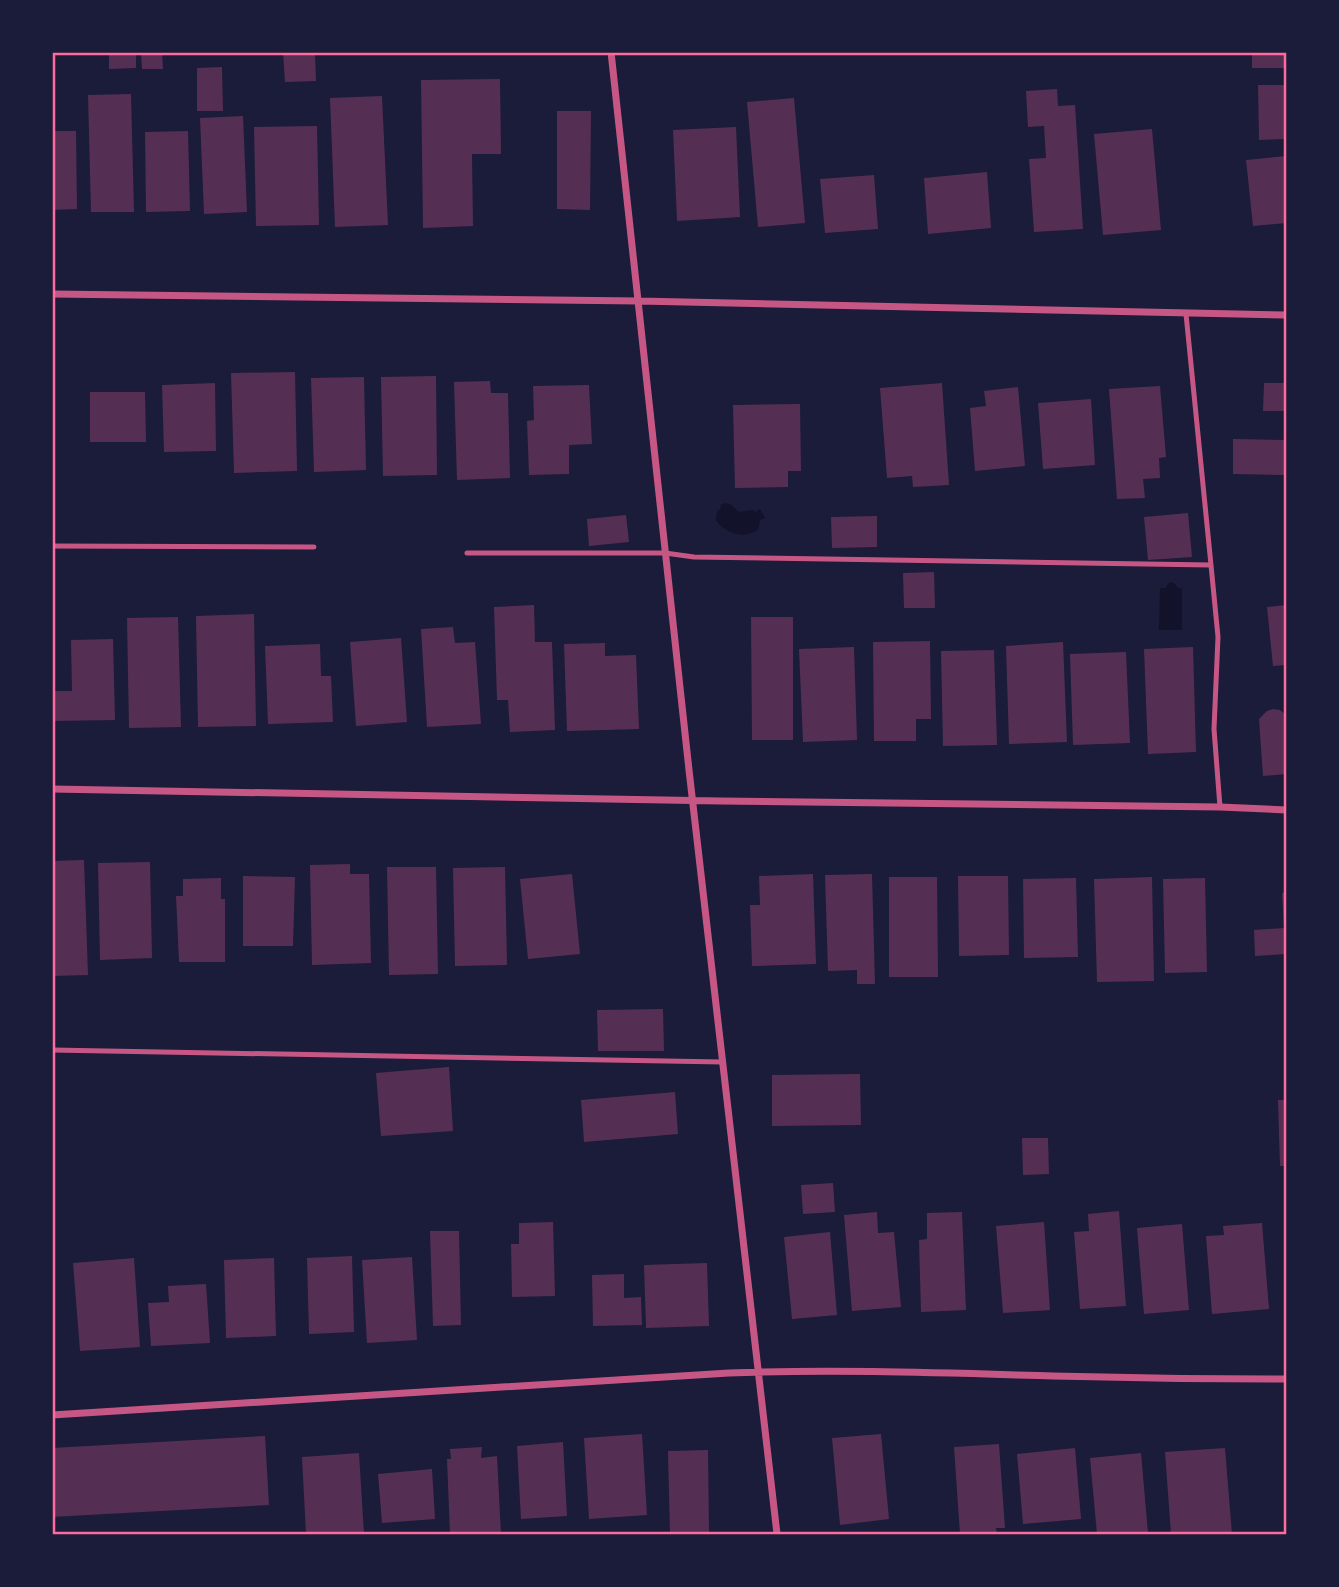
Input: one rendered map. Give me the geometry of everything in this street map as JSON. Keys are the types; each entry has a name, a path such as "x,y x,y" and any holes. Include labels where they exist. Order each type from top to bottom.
{"street":[{"path":"611,52 777,1535"},
{"path":"52,294 1286,315"},
{"path":"52,789 1286,810"},
{"path":"52,1415 760,1372 856,1371 1286,1380"}],"lane":[{"path":"1186,314 1218,637 1214,729 1220,807"},
{"path":"52,546 314,547"},
{"path":"467,553 665,553 694,557 1211,565"},
{"path":"52,1050 723,1062"}],"shaded area":[{"path":"724,503 730,504 739,512 756,512 760,509 765,518 760,520 758,530 735,534 716,520 717,512"},
{"path":"1171,582 1182,588 1182,630 1159,630 1160,588 1166,588"}],"building":[{"path":"109,52 136,52 136,68 109,69"},
{"path":"141,52 162,52 163,69 142,69"},
{"path":"283,52 315,52 316,81 285,82"},
{"path":"1252,52 1286,52 1286,68 1252,68"},
{"path":"222,67 223,111 197,111 197,68"},
{"path":"500,79 501,154 472,154 473,226 423,228 421,80"},
{"path":"1258,85 1286,85 1286,139 1259,140"},
{"path":"1057,89 1058,106 1075,105 1083,229 1034,232 1029,159 1046,158 1044,126 1028,127 1026,91"},
{"path":"131,94 134,212 91,212 88,95"},
{"path":"382,96 388,225 335,227 330,98"},
{"path":"794,98 805,223 758,227 747,102"},
{"path":"557,111 591,111 590,210 557,209"},
{"path":"243,116 247,212 204,214 200,118"},
{"path":"317,126 319,225 256,226 254,127"},
{"path":"736,127 740,217 677,221 673,130"},
{"path":"1152,129 1161,230 1103,235 1094,134"},
{"path":"52,131 76,131 77,209 52,210"},
{"path":"188,131 190,211 146,212 145,132"},
{"path":"1286,156 1286,223 1253,226 1246,160"},
{"path":"987,172 991,228 928,234 924,178"},
{"path":"874,175 878,229 825,233 820,179"},
{"path":"295,372 297,471 234,473 231,373"},
{"path":"436,376 437,475 383,476 381,377"},
{"path":"364,377 366,470 314,472 311,378"},
{"path":"490,381 491,393 508,393 510,478 457,480 454,382"},
{"path":"215,383 216,451 164,452 162,385"},
{"path":"942,383 949,485 913,487 912,476 887,478 880,388"},
{"path":"1264,383 1286,383 1286,475 1233,474 1233,439 1284,440 1284,411 1263,411"},
{"path":"589,385 592,444 569,445 569,474 529,475 527,421 534,420 533,386"},
{"path":"1160,386 1166,457 1159,458 1160,478 1143,479 1145,498 1117,499 1109,389"},
{"path":"1018,387 1025,466 975,471 970,408 986,406 984,391"},
{"path":"90,392 145,392 146,442 90,442"},
{"path":"1091,399 1095,465 1043,469 1038,403"},
{"path":"800,404 801,471 788,471 788,487 735,488 733,405"},
{"path":"1188,513 1192,557 1148,560 1144,517"},
{"path":"626,515 629,542 589,546 587,519"},
{"path":"877,516 877,547 832,548 831,517"},
{"path":"934,572 935,608 904,608 903,573"},
{"path":"534,605 535,642 552,642 555,730 510,732 508,700 497,700 494,607"},
{"path":"1286,605 1286,665 1273,666 1267,607"},
{"path":"254,614 256,726 198,727 196,616"},
{"path":"178,617 181,727 129,728 127,618"},
{"path":"751,617 793,617 793,740 752,740"},
{"path":"453,627 455,643 475,642 481,724 427,727 421,629"},
{"path":"401,638 407,722 356,726 350,642"},
{"path":"113,639 115,720 52,721 52,691 72,691 71,640"},
{"path":"930,641 931,719 916,719 916,741 874,741 873,642"},
{"path":"1063,642 1067,742 1009,744 1006,646"},
{"path":"605,643 605,656 636,655 639,729 567,731 564,644"},
{"path":"320,644 321,676 331,676 333,722 268,724 265,646"},
{"path":"854,647 857,740 803,742 799,649"},
{"path":"1193,647 1196,752 1148,754 1144,649"},
{"path":"994,650 997,745 943,746 941,651"},
{"path":"1126,652 1130,743 1073,745 1070,654"},
{"path":"1273,709 1286,715 1286,774 1263,776 1259,719"},
{"path":"84,860 88,975 52,976 52,861"},
{"path":"150,862 152,958 100,960 98,863"},
{"path":"350,864 350,874 369,874 371,963 312,965 310,865"},
{"path":"387,867 436,867 438,974 389,975"},
{"path":"505,867 507,965 455,966 453,868"},
{"path":"572,874 580,954 528,959 520,879"},
{"path":"813,874 816,964 752,966 750,905 760,905 759,876"},
{"path":"872,874 875,984 857,984 857,970 828,971 825,875"},
{"path":"243,876 295,877 293,946 243,946"},
{"path":"958,876 1008,876 1009,955 959,956"},
{"path":"889,877 937,877 938,977 889,977"},
{"path":"1152,877 1154,981 1097,982 1094,879"},
{"path":"221,878 221,899 225,899 225,962 179,962 176,896 183,896 183,879"},
{"path":"1076,878 1078,957 1024,958 1023,879"},
{"path":"1205,878 1207,972 1165,973 1163,879"},
{"path":"1286,892 1286,954 1255,956 1254,930 1284,928 1282,893"},
{"path":"663,1009 664,1051 598,1051 597,1010"},
{"path":"449,1067 453,1131 381,1136 376,1073"},
{"path":"860,1074 861,1125 772,1126 772,1075"},
{"path":"675,1092 678,1134 584,1142 581,1100"},
{"path":"1278,1100 1286,1100 1286,1166 1280,1166"},
{"path":"1022,1138 1048,1138 1049,1174 1023,1175"},
{"path":"833,1183 835,1212 803,1214 801,1185"},
{"path":"1119,1211 1126,1306 1080,1309 1074,1232 1089,1231 1088,1214"},
{"path":"877,1212 878,1233 894,1232 901,1307 852,1311 844,1215"},
{"path":"962,1212 966,1310 921,1312 919,1240 927,1239 927,1213"},
{"path":"553,1222 555,1296 512,1297 511,1244 519,1244 519,1223"},
{"path":"1044,1222 1050,1310 1003,1313 996,1226"},
{"path":"1262,1223 1269,1309 1212,1314 1206,1236 1224,1235 1223,1226"},
{"path":"1182,1224 1189,1310 1144,1314 1137,1228"},
{"path":"430,1231 459,1231 461,1325 433,1326"},
{"path":"830,1232 837,1315 792,1319 784,1237"},
{"path":"352,1256 354,1332 309,1334 307,1258"},
{"path":"412,1257 417,1340 367,1343 362,1260"},
{"path":"134,1258 140,1347 80,1351 73,1263"},
{"path":"274,1258 276,1336 226,1338 224,1260"},
{"path":"707,1263 709,1326 646,1328 644,1265"},
{"path":"624,1274 624,1298 641,1297 642,1325 593,1326 592,1275"},
{"path":"206,1284 210,1343 151,1346 148,1303 169,1302 168,1286"},
{"path":"642,1434 647,1515 589,1519 584,1438"},
{"path":"881,1434 889,1519 840,1525 832,1438"},
{"path":"265,1436 269,1505 52,1517 52,1448"},
{"path":"563,1442 567,1516 521,1519 517,1446"},
{"path":"999,1444 1005,1528 996,1528 997,1534 960,1534 954,1447"},
{"path":"482,1447 481,1458 497,1456 501,1534 450,1534 447,1459 451,1459 450,1449"},
{"path":"1075,1448 1081,1519 1023,1524 1017,1454"},
{"path":"1225,1448 1232,1534 1171,1534 1165,1452"},
{"path":"708,1450 709,1534 670,1534 668,1451"},
{"path":"359,1453 364,1534 306,1534 302,1457"},
{"path":"1141,1453 1148,1533 1097,1534 1090,1458"},
{"path":"432,1469 435,1519 382,1523 378,1474"}]}
